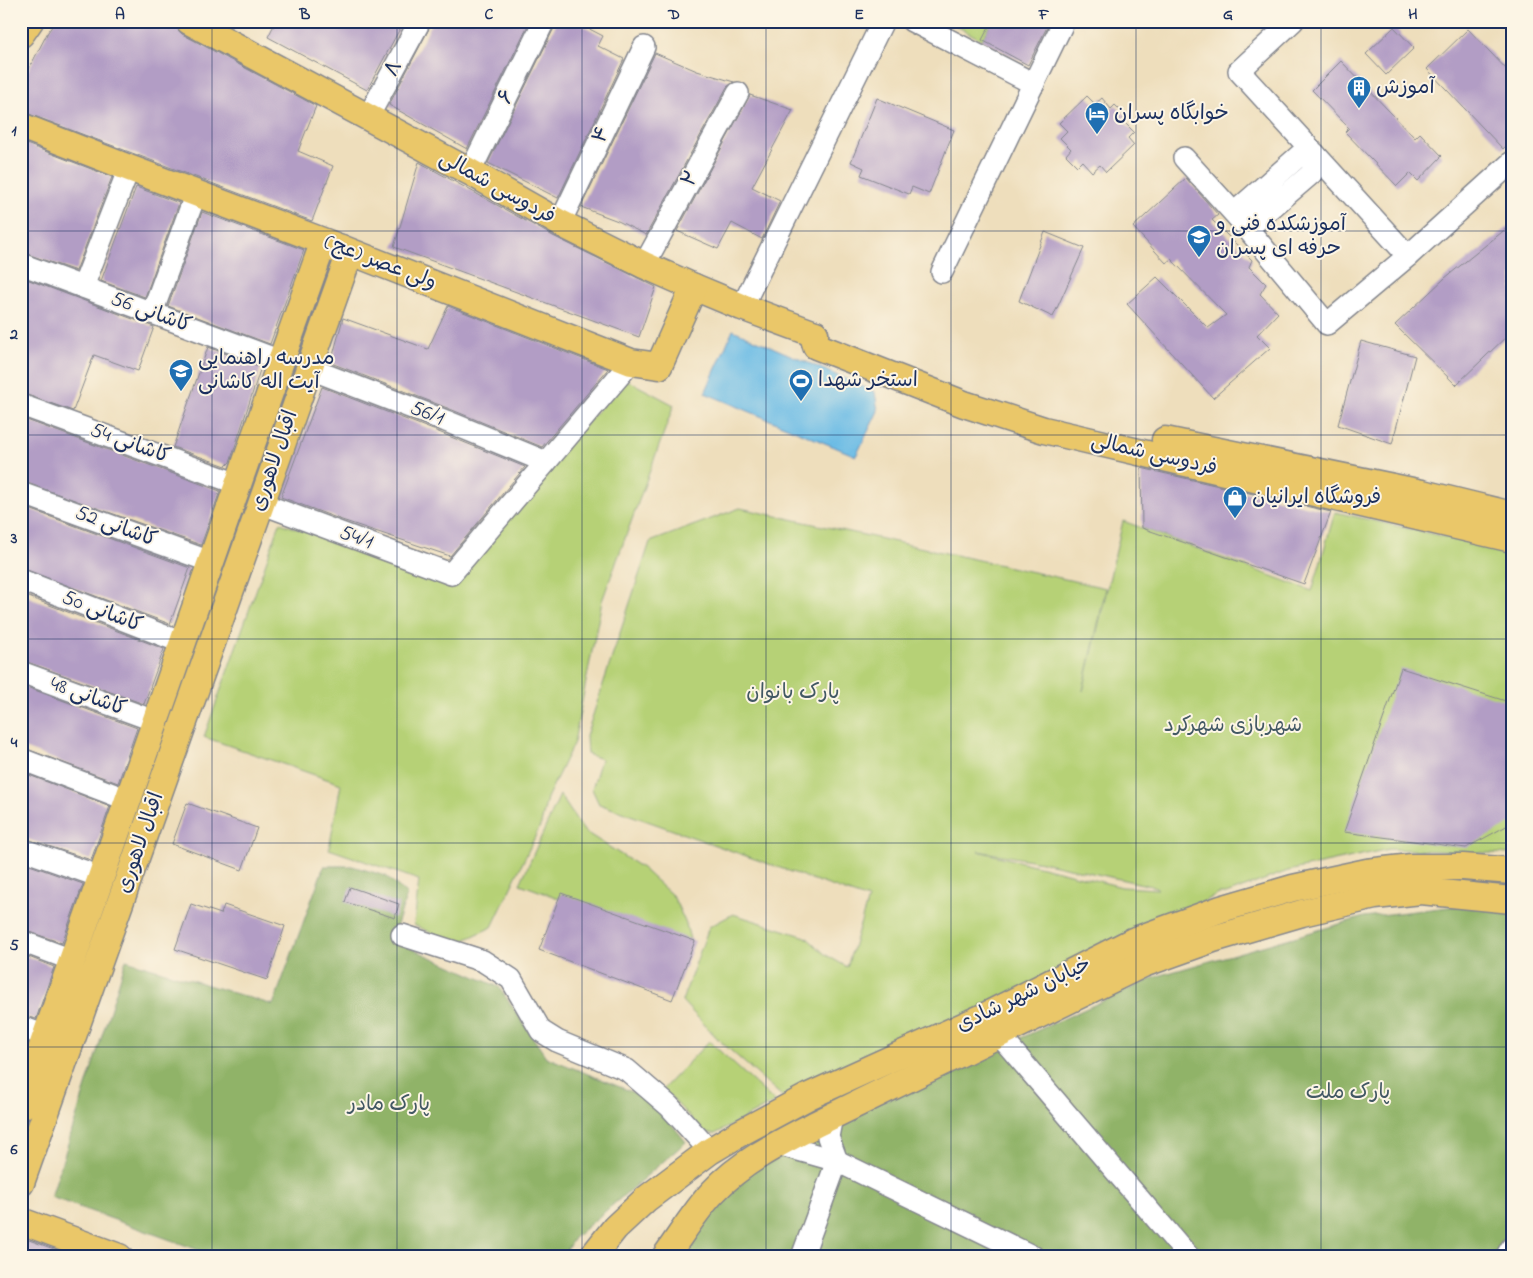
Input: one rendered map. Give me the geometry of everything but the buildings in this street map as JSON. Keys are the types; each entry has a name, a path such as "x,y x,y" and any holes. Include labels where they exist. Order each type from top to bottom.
{"main road":[{"name":"فردوسی شمالی","path":"190,21 470,172 560,223 644,265 694,287 815,334"},
{"name":"ولی عصر (عج)","path":"21,126 341,248 631,362 659,366 694,287"},
{"name":"اقبال لاهوری","path":"21,1107 321,249 341,248 347,262 260,502 21,1183"},
{"name":"فردوسی شمالی","path":"1512,515 1422,493 1045,416 965,388 822,330 819,329 815,334 816,346 964,404 1044,430 1512,539"},
{"path":"124,811 146,830"},
{"name":"خیابان شهر شادی","path":"592,1257 615,1228 646,1199 710,1151 740,1132 809,1096 981,1018 1133,941 1207,914 1293,888 1367,872 1412,867 1462,867 1512,871"},
{"name":"خیابان شهر شادی","path":"666,1257 713,1192 743,1165 778,1144 832,1116 1143,964 1213,939 1302,913 1375,896 1421,891 1512,900"},
{"path":"21,1221 118,1257"}],"street":[{"name":"۸","path":"368,117 420,21"},
{"name":"۶","path":"470,172 544,21"},
{"path":"742,307 883,21"},
{"path":"912,21 1034,84"},
{"path":"942,272 1064,21"},
{"path":"1294,21 1239,71 1408,256"},
{"name":"۴","path":"560,223 644,47"},
{"name":"۲","path":"644,265 738,93"},
{"path":"1241,221 1255,222 1312,173 1315,154"},
{"path":"1184,158 1241,221 1328,324 1408,256 1512,162"},
{"path":"83,287 129,168"},
{"path":"152,313 196,193"},
{"name":"کاشانی 56","path":"21,264 281,361"},
{"path":"546,462 631,362"},
{"name":"56/1","path":"308,368 546,462"},
{"name":"کاشانی 54","path":"21,405 238,484"},
{"name":"54/1","path":"260,502 450,574 546,462"},
{"name":"کاشانی 52","path":"21,493 211,562"},
{"name":"کاشانی 50","path":"21,580 183,643"},
{"name":"کاشانی 48","path":"21,672 155,721"},
{"path":"21,760 124,811"},
{"path":"21,849 101,877"},
{"path":"402,935 483,961 511,979 542,1031 557,1041 628,1070 668,1106 710,1151"},
{"path":"21,941 72,960"},
{"path":"21,1027 46,1036"},
{"path":"996,1036 1006,1043 1188,1257"},
{"path":"802,1257 837,1161 828,1137 832,1116"},
{"path":"778,1144 837,1161 1034,1257"},
{"path":"1506,1257 1512,1247"}],"green space":[{"path":"947,21 992,21 982,40"},
{"path":"625,379 674,405 602,601 574,742 547,798 541,824 492,927 456,944 414,925 419,880 329,849 341,784 204,737 280,523 451,580"},
{"path":"740,508 1106,588 1083,691 1123,521 1312,591 1335,512 1512,552 1512,854 1389,849 1288,871 1226,894 1219,894 792,1105 719,1040 682,1001 709,927 733,914 806,937 826,955 847,967 868,899 599,804 592,789 601,759 587,754 586,736 650,542","holes":["978,851 1042,862 1156,887 1158,889 1122,887"]},
{"path":"560,795 584,831 642,868 673,896 686,924 692,947 520,884"},
{"name":"پارک مادر","path":"324,866 352,866 386,876 407,894 392,940 499,987 546,1057 652,1100 686,1142 574,1238 562,1257 218,1257 51,1197 126,960 273,1005"},
{"name":"پارک ملت","path":"1465,905 1512,910 1512,1257 676,1257 736,1180 813,1132 1158,976 1364,917"},
{"path":"709,1041 775,1102 715,1134 704,1132 663,1089"}],"water":[{"name":"استخر شهدا","path":"733,330 875,392 878,411 856,456 705,393"}],"place":[{"name":"آموزش","path":"1359,109"},
{"name":"خوابگاه پسران","path":"1097,135"},
{"name":"آموزشکده فنی و حرفه ای پسران","path":"1199,258"},
{"name":"مدرسه راهنمایی آیت اله کاشانی","path":"181,392"},
{"name":"استخر شهدا","path":"801,402"},
{"name":"فروشگاه ایرانیان","path":"1235,519"}],"park label":[{"name":"پارک بانوان","path":"793,693"},
{"name":"شهربازی شهرکرد","path":"1233,726"}]}
